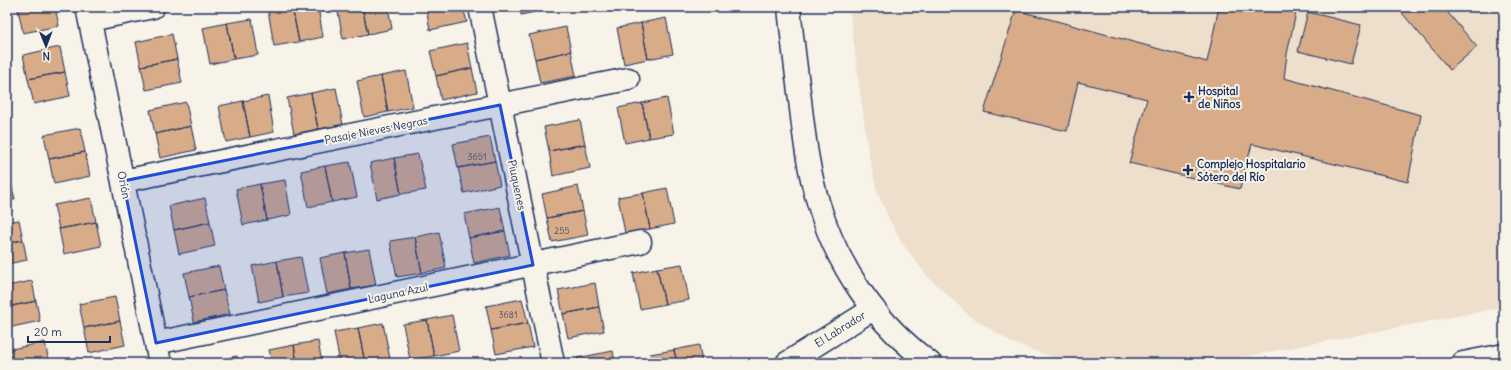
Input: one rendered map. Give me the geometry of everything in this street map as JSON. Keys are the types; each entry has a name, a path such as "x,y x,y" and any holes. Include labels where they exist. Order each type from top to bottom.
{"street":[{"path":"88,13 153,7"},
{"name":"Piuquenes","path":"480,7 552,363"},
{"path":"789,7 804,135 810,171 819,205 831,238 857,286 872,308 894,333 930,363"},
{"name":"Orión","path":"88,13 158,353"},
{"name":"Pasaje Nieves Negras","path":"123,180 628,79"},
{"name":"Laguna Azul","path":"158,353 533,265 640,242"},
{"name":"El Labrador","path":"787,363 872,308"},
{"path":"1463,363 1504,355"}],"highlighted area":[{"path":"500,105 533,265 156,343 123,181"}],"shaded area":[{"name":"Complejo Hospitalario Sótero del Río","path":"849,7 1504,7 1504,307 1211,363 1081,363 1059,360 1011,342 969,315 928,277 902,243 890,221 877,191 868,150"}],"building":[{"path":"30,7 55,7 59,26 23,33 18,9"},
{"path":"292,7 299,42 274,46 268,10"},
{"path":"292,7 318,7 323,37 299,42"},
{"path":"337,7 362,7 368,34 343,39"},
{"path":"362,7 388,7 392,29 368,34"},
{"path":"426,7 463,7 467,22 430,30"},
{"path":"520,7 557,7 521,15"},
{"path":"1219,7 1297,8 1287,54 1284,78 1421,115 1408,182 1252,144 1240,189 1129,163 1147,99 1078,82 1067,131 984,112 1016,10 1207,62"},
{"path":"1397,7 1443,7 1477,47 1450,70"},
{"path":"1308,12 1361,25 1351,64 1298,51"},
{"path":"666,18 673,54 648,59 641,23"},
{"path":"252,19 258,55 234,59 227,23"},
{"path":"227,23 234,59 210,64 203,28"},
{"path":"641,23 648,59 624,64 617,28"},
{"path":"566,27 571,51 535,59 529,35"},
{"path":"172,34 177,59 141,66 136,42"},
{"path":"467,43 472,68 436,76 430,51"},
{"path":"60,47 65,72 28,79 23,55"},
{"path":"571,51 576,76 540,83 535,59"},
{"path":"177,59 182,83 146,90 141,66"},
{"path":"472,68 477,92 441,100 436,76"},
{"path":"406,71 413,107 388,112 381,76"},
{"path":"65,72 70,96 34,104 28,79"},
{"path":"381,76 388,112 364,117 357,81"},
{"path":"336,88 343,125 318,129 311,93"},
{"path":"311,93 318,129 294,134 287,98"},
{"path":"268,96 274,132 250,137 243,101"},
{"path":"667,98 674,134 649,138 642,103"},
{"path":"243,101 250,137 226,142 219,106"},
{"path":"186,102 191,126 155,134 150,110"},
{"path":"642,103 649,138 625,143 618,108"},
{"path":"580,120 585,144 549,151 544,127"},
{"path":"191,126 196,150 160,158 155,134"},
{"path":"80,128 85,152 49,159 44,135"},
{"path":"490,137 495,161 458,168 453,144"},
{"path":"585,144 590,168 553,176 549,151"},
{"path":"85,152 90,176 54,184 49,159"},
{"path":"418,154 426,190 401,194 394,158"},
{"path":"394,158 401,194 377,199 370,163"},
{"path":"495,161 500,185 464,193 458,168"},
{"path":"350,162 357,197 332,202 325,166"},
{"path":"325,166 332,202 308,207 301,171"},
{"path":"10,179 15,199 7,201 7,180"},
{"path":"285,180 291,215 267,220 260,184"},
{"path":"260,184 267,220 243,225 236,189"},
{"path":"578,186 583,211 547,218 542,194"},
{"path":"667,188 674,224 650,229 643,193"},
{"path":"643,193 650,229 625,233 618,197"},
{"path":"91,198 96,222 59,229 54,205"},
{"path":"205,198 210,222 174,230 169,206"},
{"path":"500,207 505,231 469,238 464,214"},
{"path":"583,211 588,235 552,242 547,218"},
{"path":"19,220 23,240 7,243 7,222"},
{"path":"96,222 101,246 64,254 59,229"},
{"path":"210,222 215,246 179,254 174,230"},
{"path":"505,231 510,255 474,263 469,238"},
{"path":"439,232 446,268 422,273 415,237"},
{"path":"415,237 422,273 397,277 390,241"},
{"path":"23,240 27,260 7,264 7,243"},
{"path":"369,249 376,285 351,289 345,253"},
{"path":"345,253 351,289 327,294 320,258"},
{"path":"301,257 308,293 283,297 277,261"},
{"path":"277,261 283,297 259,302 252,266"},
{"path":"682,264 689,300 665,304 657,268"},
{"path":"219,266 224,290 189,297 184,273"},
{"path":"657,268 665,304 640,309 633,273"},
{"path":"32,281 36,301 7,307 7,286"},
{"path":"595,283 599,307 563,314 558,290"},
{"path":"224,290 230,314 194,322 189,297"},
{"path":"115,297 120,321 84,328 79,304"},
{"path":"522,299 528,323 491,330 486,306"},
{"path":"36,301 40,321 7,328 7,307"},
{"path":"599,307 604,331 568,338 563,314"},
{"path":"452,315 459,351 434,356 427,320"},
{"path":"427,320 434,356 410,360 403,324"},
{"path":"120,321 125,345 89,353 84,328"},
{"path":"383,323 390,359 365,363 358,328"},
{"path":"528,323 533,347 496,354 491,330"},
{"path":"358,328 365,363 340,363 334,332"},
{"path":"318,341 322,363 297,363 294,345"},
{"path":"45,342 49,362 10,363 7,350"},
{"path":"294,345 297,363 272,363 269,350"},
{"path":"699,345 702,363 677,363 674,350"},
{"path":"674,350 677,363 652,363 650,354"},
{"path":"613,351 615,363 578,363 577,358"},
{"path":"237,356 238,363 203,363"}],"place":[{"name":"Hospital de Niños","path":"1189,97"},
{"name":"Complejo Hospitalario Sótero del Río","path":"1188,170"}]}
